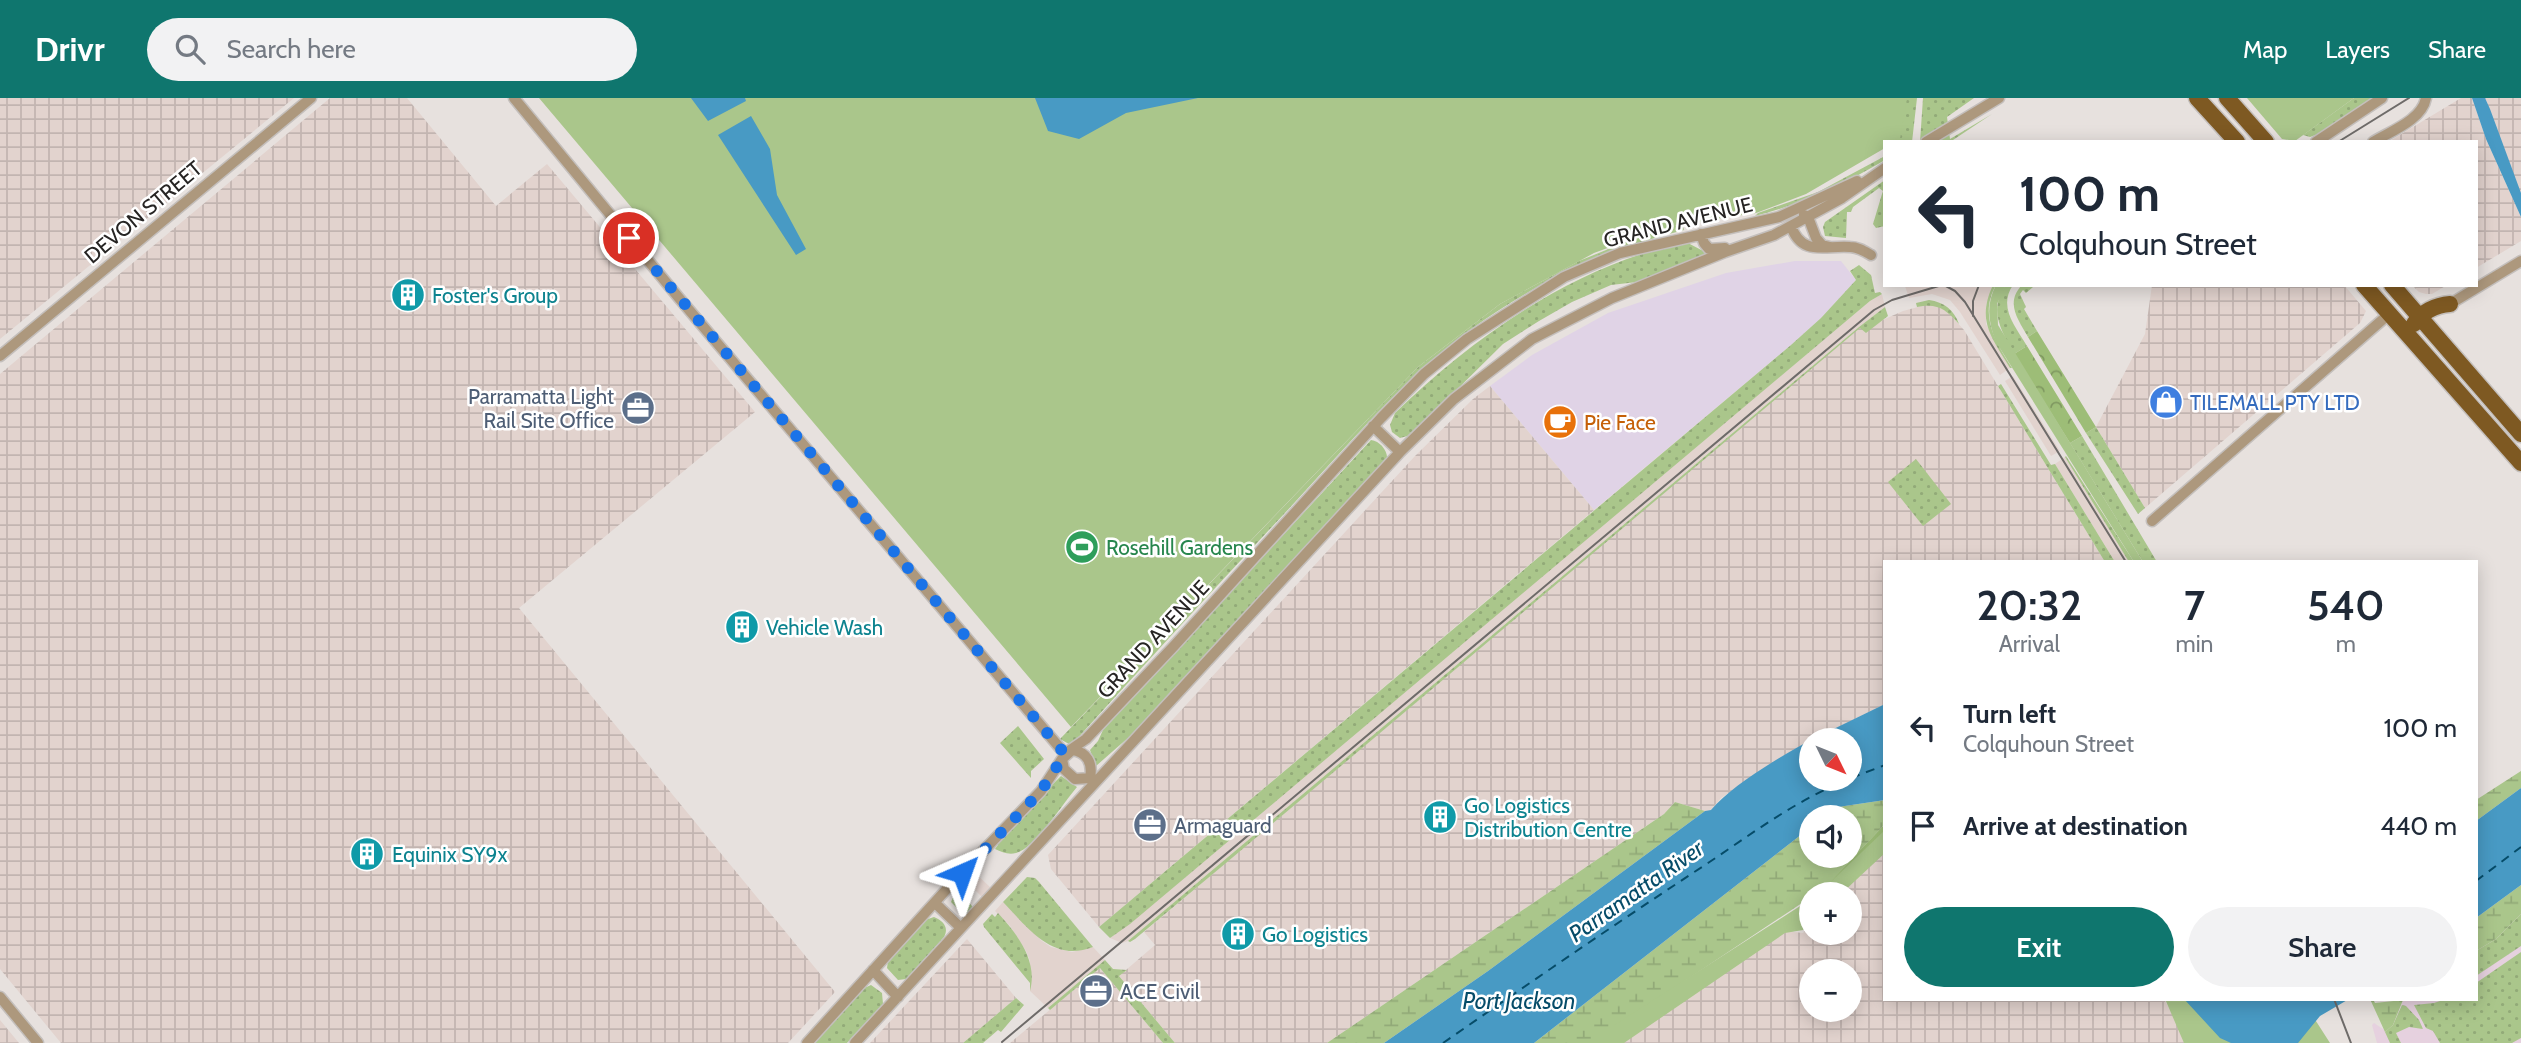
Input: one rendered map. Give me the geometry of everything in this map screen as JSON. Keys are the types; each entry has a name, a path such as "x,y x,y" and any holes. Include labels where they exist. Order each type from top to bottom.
{"main road":[{"path":"2197,98 2234,140"},
{"path":"2227,98 2264,140"},
{"path":"2366,287 2521,463"},
{"path":"2394,287 2521,434"},
{"path":"2411,340 2413,325 2419,316 2438,305 2450,304"},
{"path":"2441,341 2439,326 2450,304"}],"street":[{"name":"DEVON STREET","path":"0,356 311,98"},
{"path":"514,98 679,298 1066,754"},
{"path":"1929,140 1990,98"},
{"path":"1969,114 1999,98"},
{"path":"2319,140 2382,98"},
{"path":"2376,140 2415,117 2426,98"},
{"name":"GRAND AVENUE","path":"807,1043 935,902 1041,791 1066,754 1086,739 1174,646 1373,426 1424,374 1467,339 1542,290 1620,253 1779,217 1883,169"},
{"name":"GRAND AVENUE","path":"856,1043 1400,452 1454,399 1532,339 1612,298 1791,226 1883,169"},
{"path":"1830,247 1816,238 1808,217 1795,211 1791,226 1803,243 1815,248 1851,247 1871,255"},
{"path":"1702,234 1707,247 1717,250 1763,239"},
{"path":"2450,304 2521,261"},
{"path":"2152,521 2389,314"},
{"path":"1373,426 1400,452"},
{"name":"GRAND AVENUE","path":"1033,850 1090,777 1144,728"},
{"path":"1081,752 1088,759 1090,777 1081,780 1073,778 1063,769 1066,754 1081,752"},
{"path":"935,902 961,928"},
{"path":"873,970 898,997"},
{"path":"0,997 38,1043"}],"shaded area":[{"path":"0,98 294,98 0,339"},
{"path":"330,98 407,98 496,206 547,164 755,412 519,608 835,992 788,1043 61,1043 0,969 0,374"},
{"path":"2461,98 2472,98 2486,139 2521,217 2521,241 2478,267 2478,140 2391,140"},
{"path":"2485,98 2521,98 2521,193 2516,183"},
{"path":"1795,261 1841,261 1856,280 1821,318 1791,345 1594,510 1490,386 1532,355 1608,313 1726,273"},
{"path":"1905,287 1992,287 1986,305 1986,324 2010,368 2000,375 1950,300 1932,294 1909,298"},
{"path":"2152,287 2346,287 2366,311 2360,323 2145,508 2096,427 2145,334"},
{"path":"2414,287 2444,287 2432,294 2419,292"},
{"path":"1882,294 1885,307 1128,941 1122,943 1110,938 1870,301"},
{"path":"1929,304 1940,306 1947,311 1964,330 2104,560 1883,560 1883,705 1837,728 1799,728 1799,747 1721,798 1711,810 1705,811 1675,802 1664,814 1327,1043 1175,1043 1119,976 1155,945 1144,932 1860,327"},
{"path":"2013,376 2060,451 2051,456 2005,381"},
{"path":"1490,386 1594,510 1099,927 1051,869 1048,855 1415,456"},
{"path":"2065,457 2128,560 2114,560 2055,464"},
{"path":"1883,847 1883,1001 2165,1001 2188,1043 1618,1043 1785,931 1799,933 1799,945 1862,945 1862,882 1850,882"},
{"path":"973,871 991,888 982,897 965,880"},
{"path":"1003,902 1051,947 1072,952 1093,947 1105,960 1048,1008 1030,991 1030,961 1026,951 1010,926 995,911"},
{"path":"2521,914 2521,1043 2377,1043 2372,1025 2374,1023 2386,1031 2393,1025 2403,1001 2478,1001 2478,950 2496,939"},
{"path":"967,939 1016,998 963,1043 870,1043"},
{"path":"1100,968 1163,1043 1010,1043"},
{"path":"0,1020 19,1043 0,1043"}],"green space":[{"name":"Rosehill Gardens","path":"539,98 1907,98 1900,139 1883,140 1883,149 1806,194 1756,213 1682,224 1648,233 1594,253 1500,304 1418,367 1071,727"},
{"path":"1902,98 1917,98 1912,140 1894,140"},
{"path":"1923,98 1974,98 1947,117 1950,139 1992,114 1953,140 1920,140"},
{"path":"2247,98 2354,98 2296,140 2282,139"},
{"path":"2354,98 2374,98 2318,134 2310,137 2303,135"},
{"path":"1883,157 1883,161 1838,186 1806,200 1755,216 1818,192"},
{"path":"1883,181 1883,191 1879,188 1853,207 1851,212 1847,212 1846,238 1825,236 1825,222"},
{"path":"1883,191 1883,226 1876,228 1873,224"},
{"path":"1682,224 1684,230 1612,253 1543,284 1510,303 1449,346 1368,423 1075,741 1069,744 1060,739 1418,367 1500,304 1579,261 1648,233"},
{"path":"1686,242 1709,254 1637,282 1611,285 1572,302 1503,344 1411,435 1400,438 1392,432 1390,425 1395,413 1426,384 1493,331 1529,307 1605,268"},
{"path":"1859,265 1871,275 1875,293 1882,294 1870,301 1130,924 1110,938 1099,927 1791,345 1821,318 1856,280 1850,271"},
{"path":"1992,287 1995,287 1989,307 1991,328 2012,368 1988,329 1988,298"},
{"path":"1995,287 2005,287 1997,304 1998,325 2142,560 2133,560 1996,342 1989,313"},
{"path":"2005,287 2012,287 2007,301 2008,309 2013,324 2027,346 2014,354 1998,320 2001,294"},
{"path":"2021,287 2033,287 2020,294 2026,307 2024,309 2037,331 2028,337 2015,311 2014,298"},
{"path":"1929,300 1948,308 1959,324 1941,308 1917,307 1916,303"},
{"path":"1885,307 1888,316 1866,333 1860,328 1226,863 1135,939 1128,941 1859,327"},
{"path":"2037,331 2096,427 2086,433 2028,337"},
{"path":"2027,346 2082,436 2070,443 2014,354"},
{"path":"2001,384 2051,465 2055,464 2114,560 2104,560 1998,386"},
{"path":"2096,427 2145,508 2138,514 2086,433"},
{"path":"2082,436 2156,560 2142,560 2070,443"},
{"path":"1371,440 1383,447 1387,459 1137,730 1096,766 1090,750 1103,730"},
{"path":"2066,456 2133,560 2128,560"},
{"path":"1916,459 1951,504 1923,526 1888,482"},
{"path":"1018,726 1044,759 1031,771 1031,778 1000,743"},
{"path":"2521,771 2521,788 2478,820 2478,799"},
{"path":"1061,776 1077,787 1040,834 1016,853 995,849 1013,824"},
{"path":"1883,800 1883,826 1862,848 1862,805 1851,805"},
{"path":"1675,802 1705,811 1488,971 1384,1043 1327,1043 1664,814"},
{"path":"1883,826 1883,847 1850,882 1830,882 1843,868 1862,868 1862,848"},
{"path":"1883,832 1883,855 1854,882 1831,882 1845,868 1862,868 1862,852"},
{"path":"1799,836 1799,868 1844,868 1831,882 1799,882 1799,905 1611,1030 1597,1043 1534,1043"},
{"path":"1027,877 1035,878 1039,882 1093,947 1079,951 1054,947 1032,932 1003,902"},
{"path":"2521,885 2521,914 2496,939 2478,950 2478,917"},
{"path":"957,889 972,906 966,917 951,902"},
{"path":"1799,907 1799,931 1785,933 1624,1043 1596,1043 1613,1026"},
{"path":"998,913 1013,930 1029,959 1032,980 1030,991 1030,983 984,927 983,924 992,914 995,917"},
{"path":"2521,914 2521,946 2478,975 2478,950 2496,939"},
{"path":"934,917 945,925 944,937 906,979 898,980 887,968 888,961 925,920"},
{"path":"2521,952 2521,1038 2512,1043 2440,1043 2433,1031 2426,1028 2414,1005 2440,1001 2478,1001 2478,982"},
{"path":"1105,960 1113,969 1127,970 1119,976 1175,1043 1163,1043 1100,968 1050,1010 1048,1008"},
{"path":"871,985 882,993 883,1004 847,1043 812,1043 862,989"},
{"path":"1016,998 1024,1005 1001,1032 998,1030 983,1043 963,1043"},
{"path":"2166,1001 2192,1001 2237,1043 2184,1043"},
{"path":"2371,1001 2403,1001 2393,1025 2385,1032"},
{"path":"2402,1005 2419,1020 2423,1029 2409,1027 2396,1033 2401,1043 2390,1043 2385,1032 2393,1025"},
{"path":"2314,1018 2330,1043 2294,1043"}],"water":[{"path":"691,98 745,98 746,101 708,121"},
{"path":"1035,98 1198,98 1126,113 1079,139 1048,131"},
{"path":"2472,98 2485,98 2490,109 2521,193 2521,217 2486,139"},
{"path":"751,116 770,149 777,195 806,249 796,255 718,135"},
{"name":"Port Jackson","path":"1883,705 1883,800 1851,805 1799,805 1799,836 1534,1043 1384,1043 1488,971 1705,811 1711,810 1744,781 1799,747 1799,791 1862,791 1862,728 1836,728"},
{"path":"2521,788 2521,885 2478,917 2478,820"},
{"path":"2186,1001 2346,1001 2320,1016 2298,1043 2231,1043 2220,1038"}],"ferry route":[{"path":"1862,774 1883,766"},
{"path":"1443,1043 1777,817 1823,791"},
{"path":"2478,879 2521,847"}],"tram line":[{"path":"2341,140 2409,98"},
{"path":"1002,1042 1874,310 1892,300 1935,287"},
{"path":"1948,287 1965,302 2125,560"},
{"path":"1973,316 1973,301 1978,287"},
{"path":"2335,1001 2351,1043"}],"place":[{"name":"Foster's Group","path":"408,295"},
{"name":"TILEMALL PTY LTD","path":"2166,402"},
{"name":"Parramatta Light Rail Site Office","path":"638,408"},
{"name":"Pie Face","path":"1560,422"},
{"name":"Rosehill Gardens","path":"1082,547"},
{"name":"Vehicle Wash","path":"742,627"},
{"name":"Go Logistics Distribution Centre","path":"1440,817"},
{"name":"Armaguard","path":"1150,825"},
{"name":"Equinix SY9x","path":"367,854"},
{"name":"Go Logistics","path":"1238,934"},
{"name":"ACE Civil","path":"1096,991"}],"route":[{"path":"629,238 1065,754 1052,778 1041,791 962,873"}],"water label":[{"name":"Parramatta River","path":"1636,891"}]}
